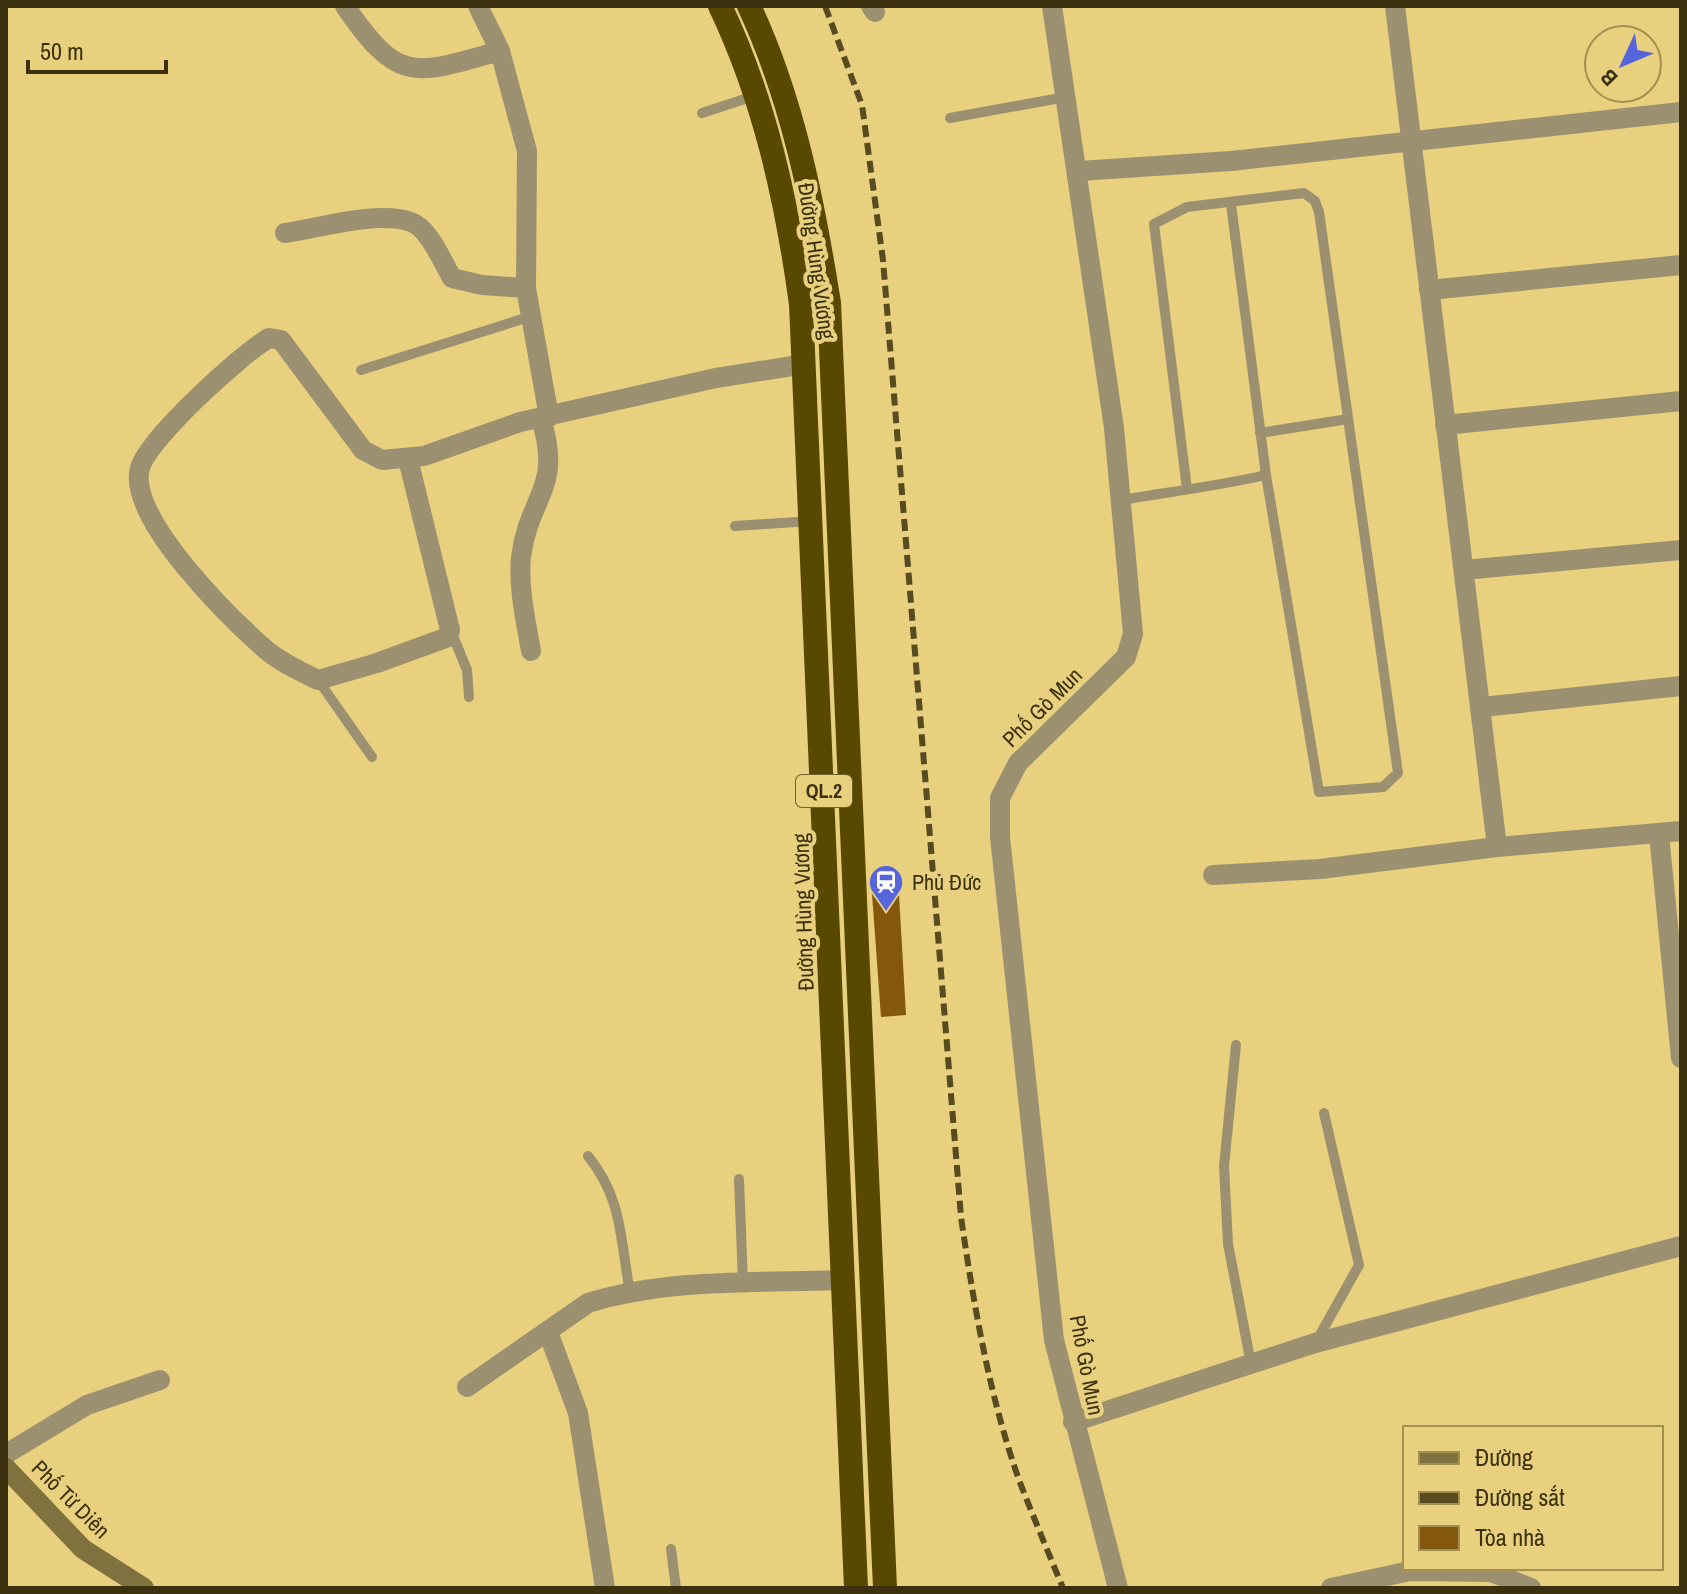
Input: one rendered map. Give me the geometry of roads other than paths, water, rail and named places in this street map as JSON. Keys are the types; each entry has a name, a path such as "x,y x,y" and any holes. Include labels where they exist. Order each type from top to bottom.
{"highway":[{"name":"Đường Hùng Vương","path":"720,6 756,95 788,209 805,364 856,1588"},
{"name":"Đường Hùng Vương","path":"749,6 773,66 813,200 829,303 885,1588"}],"street":[{"path":"345,6 378,51 396,65 436,69 500,51"},
{"path":"478,6 500,51 527,151 526,288 550,447 550,471 527,530 521,560 531,651"},
{"name":"Phố Gò Mun","path":"1052,6 1079,171 1121,500 1133,634 1126,657 1018,763 1000,798 1000,837 1054,1340 1118,1588"},
{"path":"1395,6 1497,847"},
{"path":"1079,171 1164,167 1681,112"},
{"path":"285,233 374,219 412,222 422,230 452,278 482,285 526,288"},
{"path":"1429,290 1681,265"},
{"path":"408,459 450,630 442,641 318,680 267,651 218,602 150,518 140,495 139,470 146,453 254,347 269,338 281,340 363,450 382,460 408,459 545,418 716,378 805,364"},
{"path":"1445,425 1681,401"},
{"path":"1464,570 1681,550"},
{"path":"1482,707 1681,686"},
{"path":"1213,875 1320,869 1497,847 1681,831"},
{"path":"1659,834 1681,1058"},
{"path":"1073,1422 1315,1343 1681,1246"},
{"path":"467,1387 588,1303 670,1286 843,1280"},
{"path":"548,1332 578,1413 605,1588"},
{"path":"6,1454 87,1405 160,1380"},
{"name":"Phố Từ Diên","path":"6,1468 83,1549 144,1588"},
{"path":"1331,1588 1410,1571 1531,1588"}],"lane":[{"path":"702,113 756,95"},
{"path":"950,118 1068,97"},
{"path":"1187,489 1154,224 1187,207 1304,193 1315,201 1398,773 1383,787 1319,792 1266,475 1231,204"},
{"path":"361,370 532,316"},
{"path":"1260,433 1348,419"},
{"path":"1121,500 1266,475"},
{"path":"735,526 813,521"},
{"path":"450,630 467,670 469,697"},
{"path":"318,680 372,757"},
{"path":"1236,1045 1224,1166 1228,1244 1251,1364"},
{"path":"1315,1343 1359,1265 1324,1113"},
{"path":"588,1156 605,1177 616,1200 630,1292"},
{"path":"739,1179 743,1283"},
{"path":"671,1549 676,1588"}],"railway":[{"path":"825,6 862,105 883,260 961,1217 977,1317 999,1416 1019,1480 1063,1588"}],"place":[{"name":"Phủ Đức","path":"886,913"}]}
